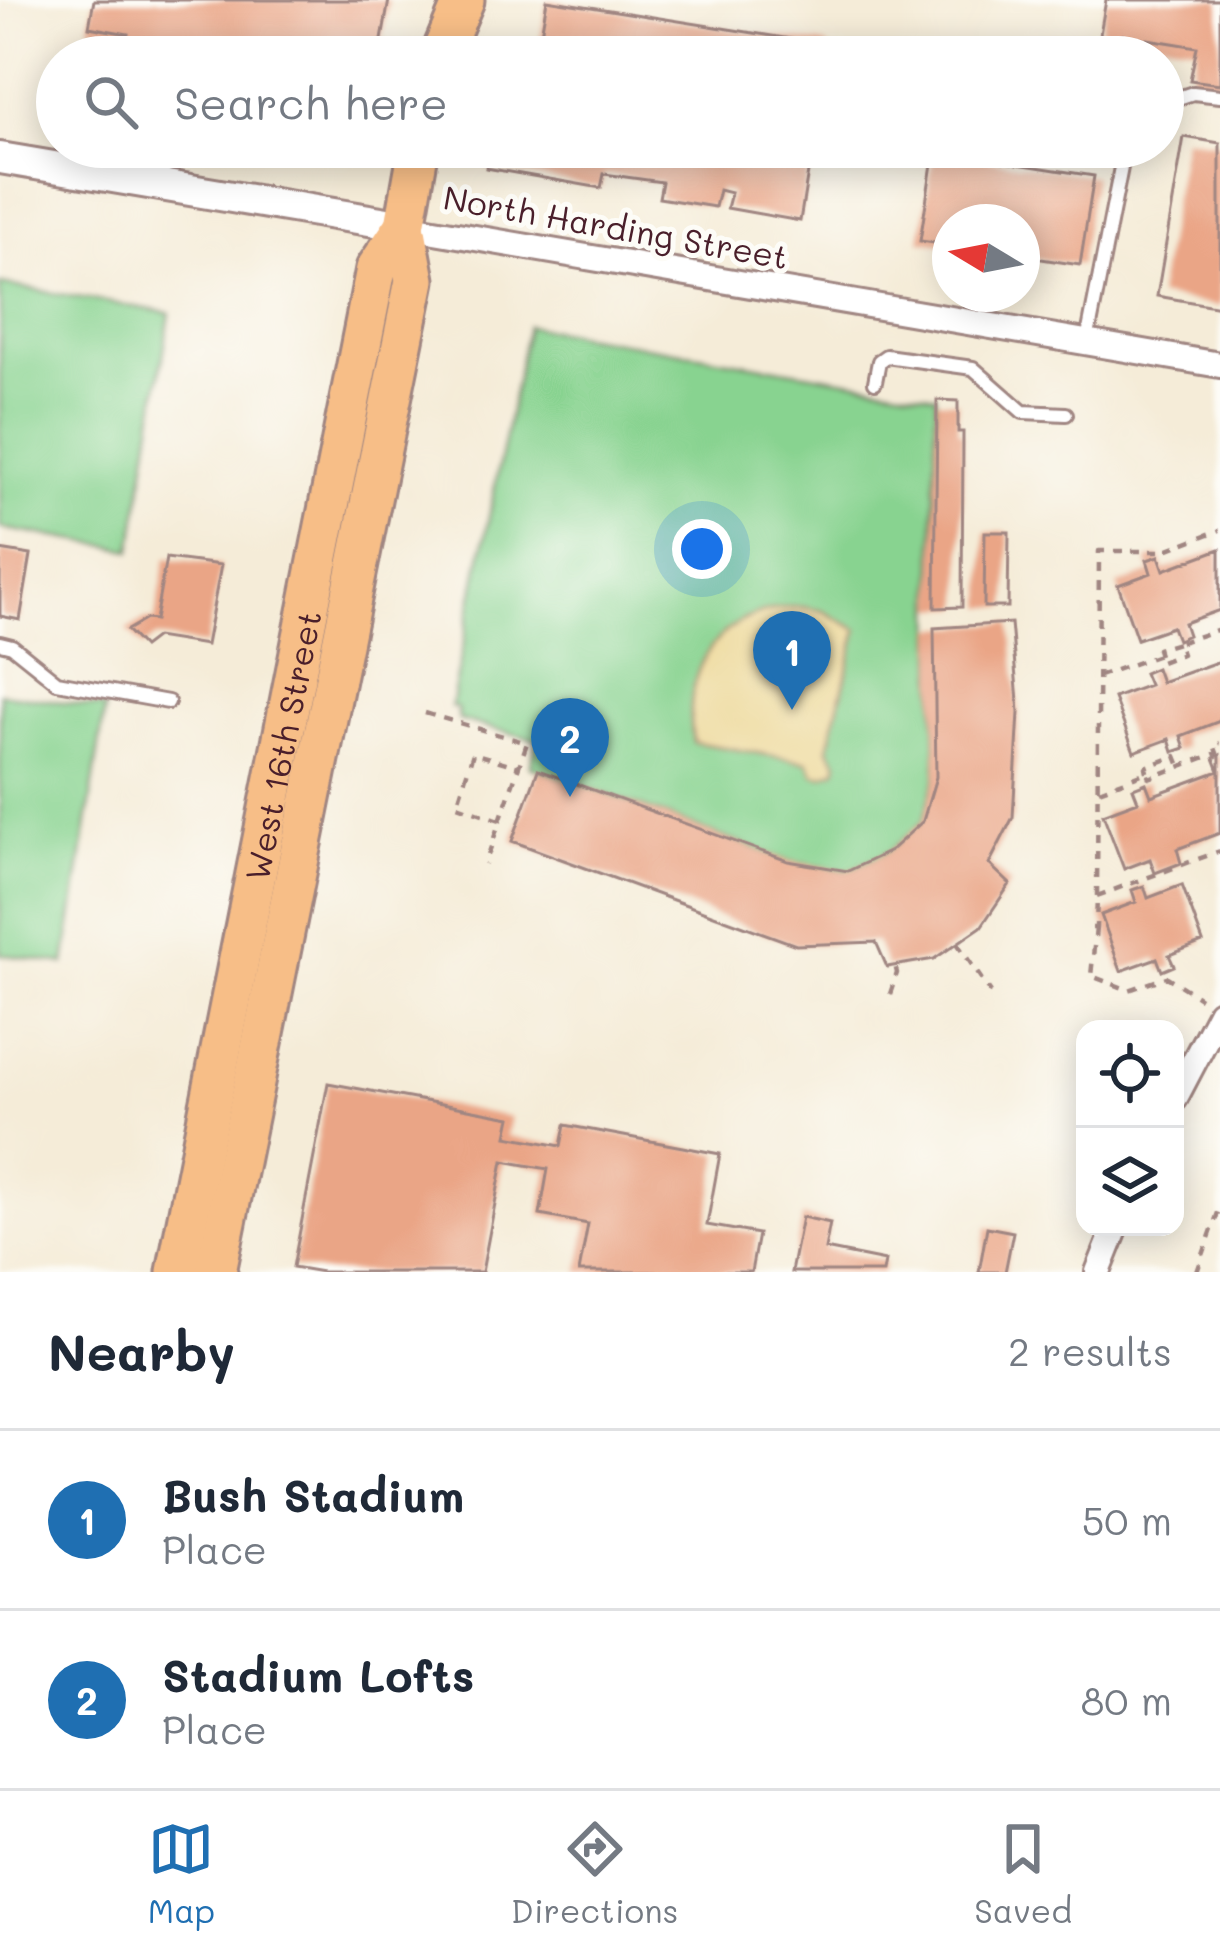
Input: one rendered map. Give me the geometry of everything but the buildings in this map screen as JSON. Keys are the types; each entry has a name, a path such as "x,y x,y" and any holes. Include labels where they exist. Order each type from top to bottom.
{"main road":[{"path":"449,36 464,0"},
{"name":"West 16th Street","path":"216,1272 416,275 405,226 415,168"},
{"name":"West 16th Street","path":"177,1272 376,269 405,226"}],"street":[{"name":"North Harding Street","path":"0,158 36,164"},
{"name":"North Harding Street","path":"60,168 1220,365"},
{"path":"1184,1075 1211,1005"},
{"path":"1098,1272 1112,1236"}],"lane":[{"path":"1184,96 1220,96"},
{"path":"1087,343 1121,168"},
{"path":"874,382 879,361 886,356 974,368 1023,412 1066,414"},
{"path":"0,643 12,646 57,682 168,703"}],"path":[{"path":"1211,1005 1167,977 1130,990 1090,976 1097,896 1100,551 1162,551 1220,530"},
{"path":"1178,643 1182,654 1161,662 1157,649 1220,629"},
{"path":"1098,676 1159,655"},
{"path":"425,713 527,743 485,864"},
{"path":"1180,766 1176,756 1146,767 1149,778 1216,753 1214,745 1220,742"},
{"path":"500,820 457,805 473,753 519,767"},
{"path":"1099,790 1147,772"},
{"path":"1097,896 1220,851"},
{"path":"957,943 992,993"},
{"path":"890,994 895,965"},
{"path":"1197,1272 1220,1207"}],"green space":[{"path":"0,284 170,313 132,550 0,528"},
{"path":"527,326 936,395 936,777 923,821 890,851 848,871 788,861 530,766 538,740 459,720 457,708 451,707"},
{"path":"0,693 105,708 65,964 0,954"}],"sand":[{"path":"802,607 823,611 858,630 828,748 838,762 836,770 822,776 814,774 808,762 693,742 693,688 712,646 749,618"}],"place":[{"name":"Bush Stadium","path":"792,710"},
{"name":"Stadium Lofts","path":"570,797"}]}
